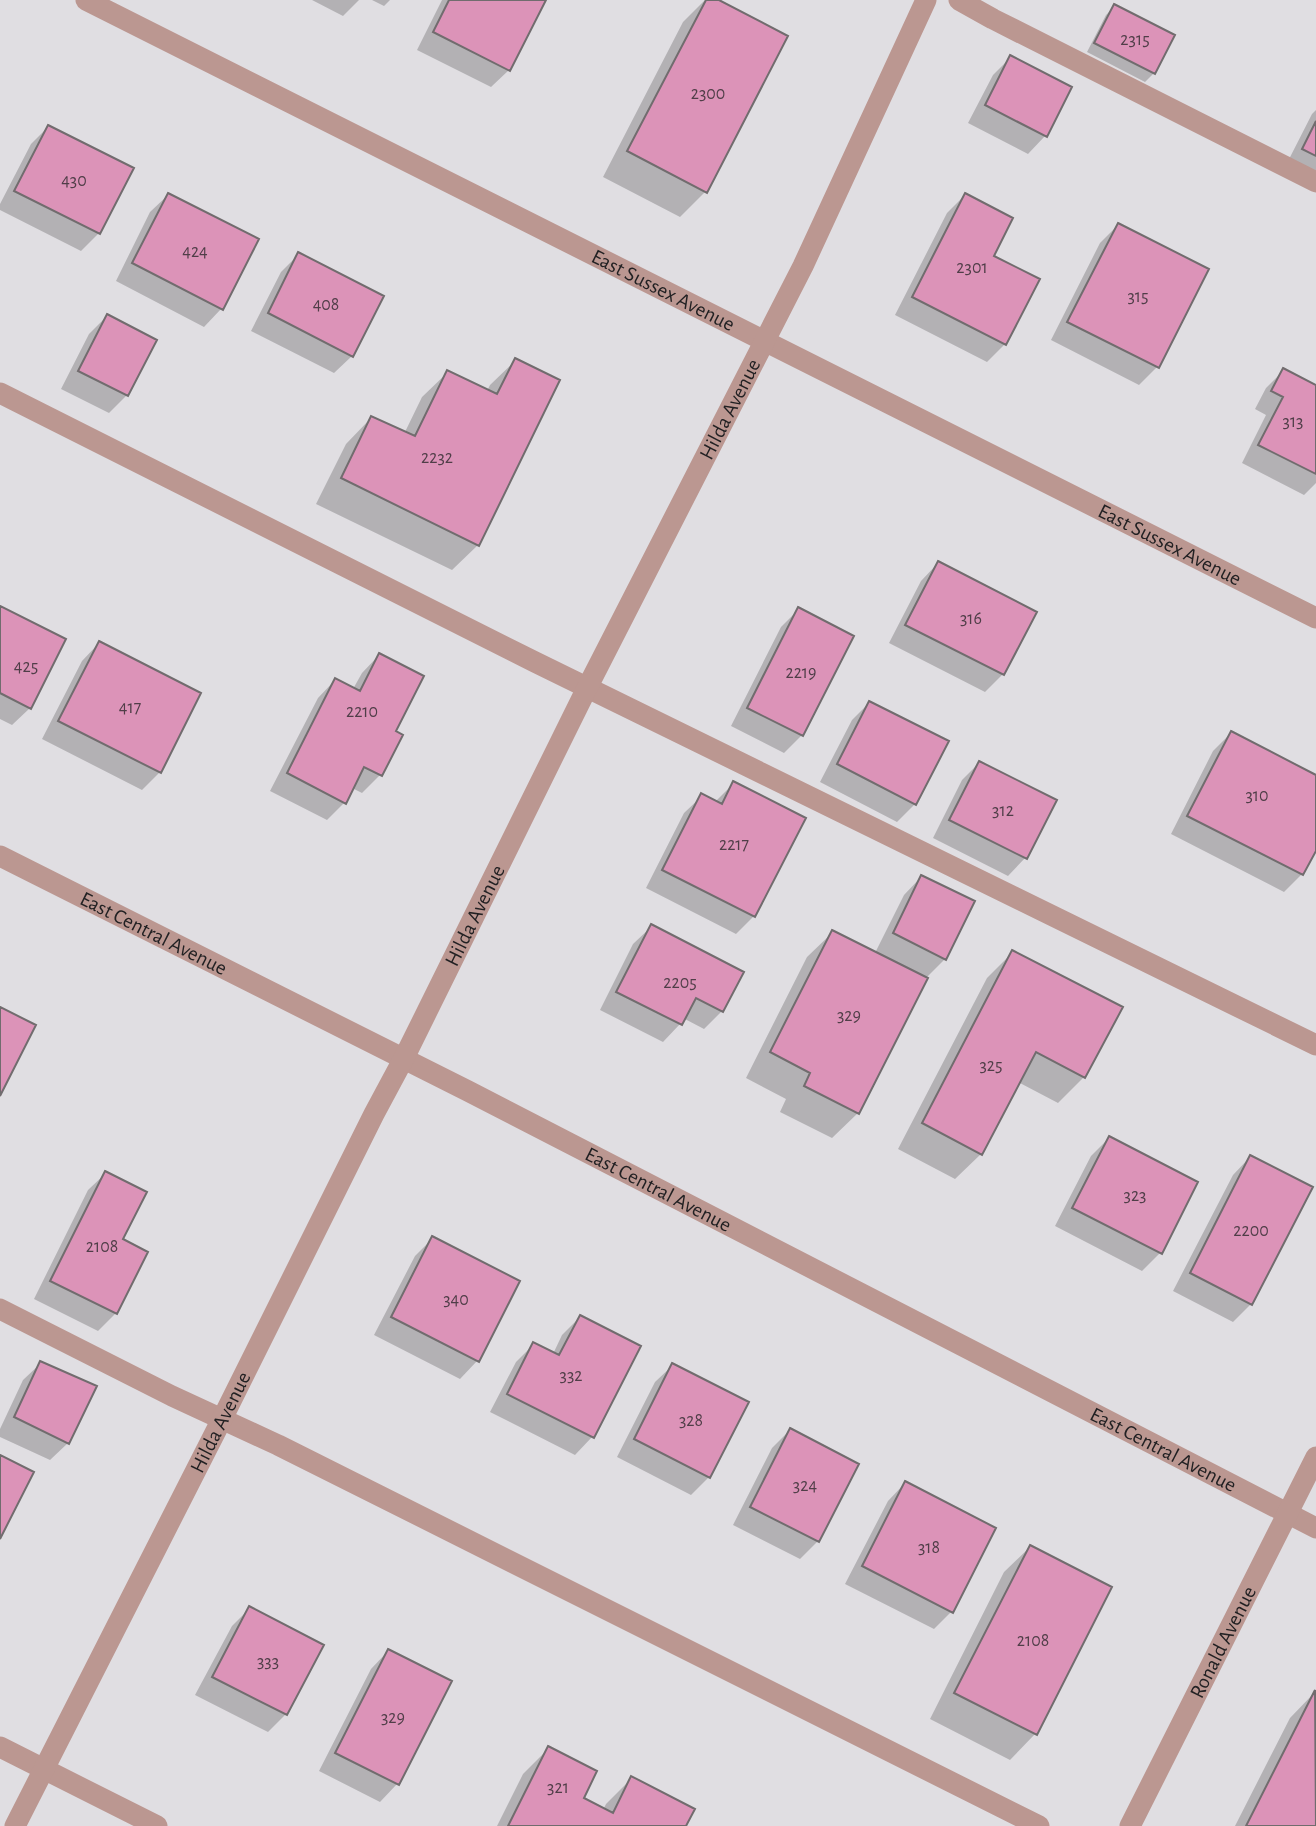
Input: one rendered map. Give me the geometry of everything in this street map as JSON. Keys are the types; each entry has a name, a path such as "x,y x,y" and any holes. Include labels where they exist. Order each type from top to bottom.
{"street":[{"name":"East Sussex Avenue","path":"86,0 1316,618"},
{"name":"Hilda Avenue","path":"15,1826 404,1058 587,688 803,265 926,0"},
{"path":"959,0 1316,181"},
{"path":"0,393 587,688 1316,1045"},
{"name":"East Central Avenue","path":"0,856 404,1058 1316,1528"},
{"path":"0,1309 1039,1826"},
{"name":"Ronald Avenue","path":"1130,1826 1316,1457"},
{"path":"0,1747 157,1826"}],"building":[{"path":"449,0 546,0 510,71 433,32"},
{"path":"706,0 719,0 788,36 707,193 627,151"},
{"path":"1114,4 1175,35 1155,74 1094,43"},
{"path":"1010,55 1072,87 1047,137 985,105"},
{"path":"1316,121 1316,156 1302,149"},
{"path":"48,125 134,168 100,234 14,191"},
{"path":"168,193 259,239 223,310 132,263"},
{"path":"965,193 1013,218 994,256 1040,279 1006,345 912,297"},
{"path":"1118,223 1209,269 1159,368 1067,322"},
{"path":"298,252 384,296 353,357 268,313"},
{"path":"107,314 157,340 128,396 78,371"},
{"path":"515,358 560,380 479,546 341,478 371,416 415,436 447,370 497,394"},
{"path":"1283,368 1316,385 1316,474 1258,445 1283,397 1271,391"},
{"path":"938,561 1037,612 1004,675 905,625"},
{"path":"0,606 66,639 31,709 0,693"},
{"path":"798,607 854,636 803,736 747,708"},
{"path":"99,641 201,693 161,773 58,721"},
{"path":"379,653 424,676 396,731 403,735 382,776 364,767 346,804 287,773 335,678 360,691"},
{"path":"869,701 949,741 916,805 837,764"},
{"path":"1231,731 1316,775 1316,851 1303,875 1187,816"},
{"path":"979,761 1057,800 1027,859 949,820"},
{"path":"733,781 806,818 755,917 662,870 701,793 722,804"},
{"path":"921,875 975,901 946,960 893,933"},
{"path":"651,924 744,972 723,1012 696,998 682,1025 616,992"},
{"path":"832,930 928,978 859,1114 804,1086 810,1073 770,1052"},
{"path":"1012,950 1123,1007 1085,1078 1036,1052 982,1155 922,1123"},
{"path":"0,1007 36,1025 0,1096"},
{"path":"1109,1136 1198,1182 1162,1254 1072,1208"},
{"path":"1250,1155 1313,1187 1252,1305 1190,1273"},
{"path":"105,1171 147,1192 123,1239 148,1252 117,1314 50,1281"},
{"path":"432,1236 520,1281 479,1362 391,1317"},
{"path":"580,1315 641,1346 594,1438 507,1394 533,1342 559,1355"},
{"path":"40,1361 97,1386 69,1444 14,1417"},
{"path":"672,1363 749,1402 710,1478 634,1439"},
{"path":"790,1428 859,1464 819,1542 750,1507"},
{"path":"0,1455 34,1472 0,1539"},
{"path":"905,1481 996,1528 953,1613 862,1566"},
{"path":"1030,1545 1112,1587 1037,1735 954,1693"},
{"path":"249,1606 324,1645 287,1715 212,1677"},
{"path":"388,1649 452,1681 399,1785 335,1753"},
{"path":"1315,1690 1316,1826 1246,1826"},
{"path":"548,1746 597,1771 584,1798 613,1813 631,1776 695,1809 686,1826 508,1826"}]}
